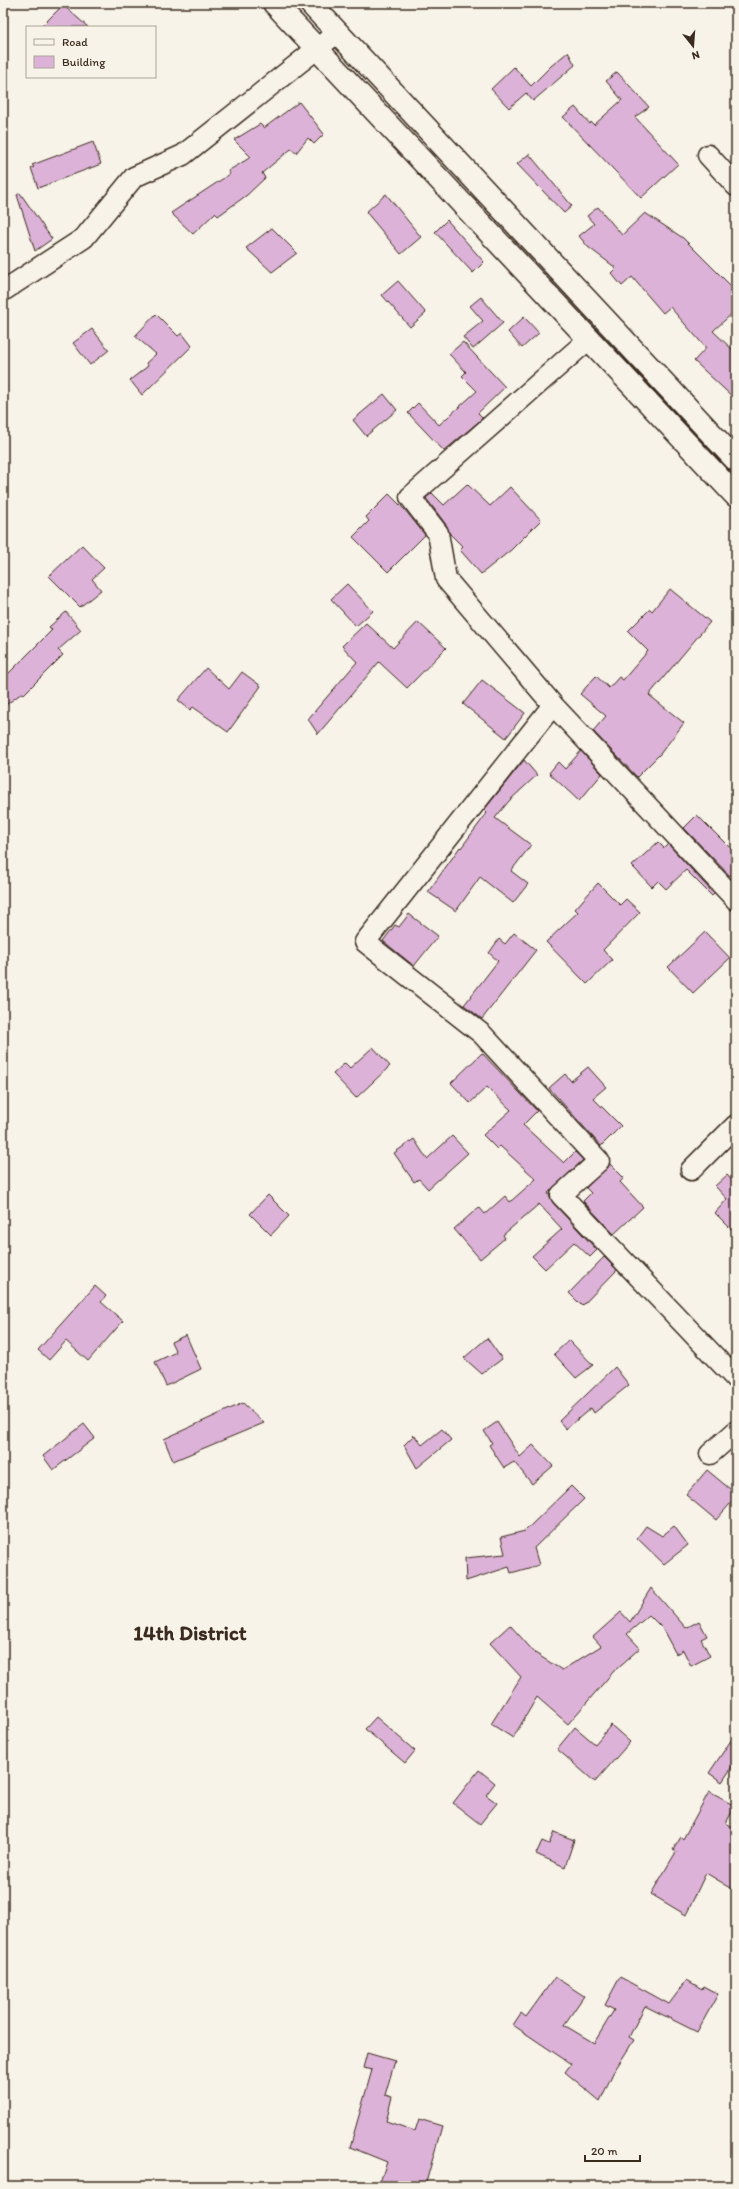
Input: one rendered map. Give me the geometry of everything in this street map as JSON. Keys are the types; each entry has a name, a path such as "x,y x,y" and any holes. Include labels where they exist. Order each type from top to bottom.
{"main road":[{"path":"274,3 736,496"},
{"path":"310,3 736,460"}],"street":[{"path":"3,291 84,238 134,177 183,156 338,32"},
{"path":"708,155 736,186"},
{"path":"589,339 410,497 438,533 446,579 553,705 736,900"},
{"path":"553,705 365,942 482,1034 599,1160 561,1196 736,1379"},
{"path":"691,1170 736,1125"},
{"path":"710,1454 736,1431"}],"building":[{"path":"63,5 87,26 42,26"},
{"path":"568,52 575,65 533,101 526,93 509,108 491,89 514,67 531,86"},
{"path":"617,72 649,107 635,117 678,164 641,198 563,117 575,107 590,124 591,122 594,125 622,100 606,81"},
{"path":"299,102 324,134 314,144 308,138 296,153 291,149 262,173 265,178 247,195 218,216 215,213 193,234 171,213 230,174 228,171 251,157 234,140 260,124 264,128"},
{"path":"93,142 101,164 38,188 31,168 34,167 32,165"},
{"path":"529,154 572,206 564,213 517,164"},
{"path":"20,193 52,239 35,251 17,195"},
{"path":"386,194 421,237 401,254 366,212"},
{"path":"598,207 622,235 645,213 683,238 736,291 736,310 713,331 736,353 736,400 694,361 706,348 670,307 663,313 632,277 622,286 611,273 616,268 588,247 579,236 594,224 587,216"},
{"path":"447,220 484,262 473,273 435,232"},
{"path":"272,228 297,253 272,272 246,248"},
{"path":"398,281 426,313 410,327 382,295"},
{"path":"481,297 503,323 473,349 463,337 483,321 470,306"},
{"path":"156,314 178,336 182,333 192,346 142,395 130,380 148,366 146,363 156,354 135,336"},
{"path":"524,317 539,333 522,348 508,332"},
{"path":"92,329 109,350 90,365 73,343"},
{"path":"463,342 505,387 478,413 483,418 444,451 408,413 418,403 439,425 477,391 462,376 466,372 449,354"},
{"path":"384,394 397,410 366,436 353,420"},
{"path":"467,484 490,506 510,487 541,520 511,550 481,574 460,550 463,547 450,534 447,526 426,498 432,493 444,505"},
{"path":"389,494 405,510 425,535 388,572 353,537 369,521 366,517"},
{"path":"82,545 104,568 92,579 101,590 80,607 49,576"},
{"path":"347,584 373,611 356,626 331,599"},
{"path":"670,589 710,622 649,695 684,723 660,754 637,777 593,731 606,716 580,694 596,676 609,688 619,677 623,680 648,651 628,631 650,609 652,611"},
{"path":"66,612 81,630 58,650 63,655 24,694 22,693 3,707 3,679 52,630 49,627"},
{"path":"418,622 446,648 407,688 379,662 318,734 308,719 357,662 342,646 366,623 393,648"},
{"path":"206,668 229,689 242,672 261,686 228,732 193,707 190,710 178,700"},
{"path":"482,680 525,713 506,738 463,704"},
{"path":"581,751 602,774 579,801 549,773 558,762 565,769"},
{"path":"524,760 537,775 509,801 495,818 531,845 511,871 528,884 513,903 480,877 456,911 428,892 460,847 461,848 487,813 484,810"},
{"path":"697,815 736,854 736,869 730,876 684,828"},
{"path":"658,842 664,848 668,844 714,894 712,896 686,870 666,889 658,881 652,887 632,866"},
{"path":"598,883 620,905 626,899 640,912 603,950 612,960 587,984 546,942 578,912 575,909"},
{"path":"409,914 438,936 414,966 383,941 395,925 399,927"},
{"path":"705,932 730,958 693,993 668,967"},
{"path":"514,933 536,950 482,1019 464,1005 498,961 489,953 499,939 505,944"},
{"path":"373,1047 390,1066 356,1098 333,1074 345,1063 350,1068"},
{"path":"482,1053 537,1111 523,1125 564,1163 575,1152 583,1160 548,1193 553,1203 597,1250 590,1257 574,1242 545,1269 532,1256 562,1229 539,1204 503,1235 505,1238 480,1259 454,1229 479,1207 485,1214 505,1196 510,1202 536,1179 500,1146 497,1149 483,1135 511,1110 487,1087 470,1103 451,1083"},
{"path":"588,1067 606,1087 593,1098 621,1126 601,1146 549,1088 565,1074 571,1081"},
{"path":"452,1136 468,1153 428,1189 419,1179 414,1182 394,1153 414,1139 427,1159"},
{"path":"610,1164 624,1178 620,1182 643,1207 614,1234 583,1201 591,1193 586,1188"},
{"path":"727,1175 736,1185 736,1234 715,1213 727,1199 715,1186"},
{"path":"268,1195 289,1216 271,1235 250,1214"},
{"path":"604,1257 617,1270 582,1306 569,1293"},
{"path":"95,1286 106,1296 101,1302 123,1321 88,1361 66,1341 49,1360 38,1350"},
{"path":"186,1335 201,1369 166,1386 155,1362 176,1352 171,1342"},
{"path":"487,1338 502,1359 482,1374 464,1358"},
{"path":"569,1340 593,1365 576,1378 554,1354"},
{"path":"615,1367 629,1385 594,1413 591,1408 566,1429 559,1421"},
{"path":"243,1403 264,1423 173,1461 164,1439"},
{"path":"497,1422 520,1457 533,1445 553,1466 532,1484 514,1462 504,1468 489,1445 492,1443 484,1431"},
{"path":"84,1424 95,1438 53,1470 43,1456"},
{"path":"442,1429 451,1440 417,1468 404,1445 414,1435 422,1445"},
{"path":"707,1470 736,1494 736,1497 716,1520 686,1495"},
{"path":"571,1486 584,1499 534,1548 539,1565 511,1573 509,1567 466,1581 465,1558 505,1554 501,1537 525,1531"},
{"path":"646,1526 662,1536 674,1526 688,1545 664,1564 637,1538"},
{"path":"651,1588 686,1628 699,1621 707,1636 701,1639 710,1656 691,1666 683,1650 676,1654 662,1628 649,1615 627,1634 640,1648 614,1671 568,1724 537,1697 513,1738 491,1724 521,1677 490,1643 510,1625 535,1653 562,1670 601,1646 593,1637 621,1612 630,1622"},
{"path":"376,1717 415,1751 405,1763 365,1729"},
{"path":"611,1725 630,1742 595,1782 557,1749 575,1727 595,1744"},
{"path":"736,1733 736,1761 722,1782 709,1773"},
{"path":"479,1770 495,1783 486,1795 497,1803 480,1824 453,1803"},
{"path":"709,1792 735,1806 726,1823 736,1829 736,1891 706,1873 686,1915 651,1894 676,1852 673,1850 681,1837 683,1839"},
{"path":"554,1832 574,1840 565,1867 536,1854 542,1841 549,1844"},
{"path":"555,1977 584,1996 564,2025 594,2043 614,2010 605,2005 620,1977 669,2004 687,1980 702,1989 703,1986 718,1994 697,2032 645,2006 629,2037 634,2040 613,2073 600,2101 565,2072 571,2064 513,2025 521,2013 526,2017"},
{"path":"367,2053 395,2061 385,2095 392,2097 386,2121 415,2131 419,2119 442,2126 425,2186 391,2186 380,2182 387,2162 350,2147 372,2070 363,2068"}],"district":[{"name":"14th District","path":"190,1632"}]}
